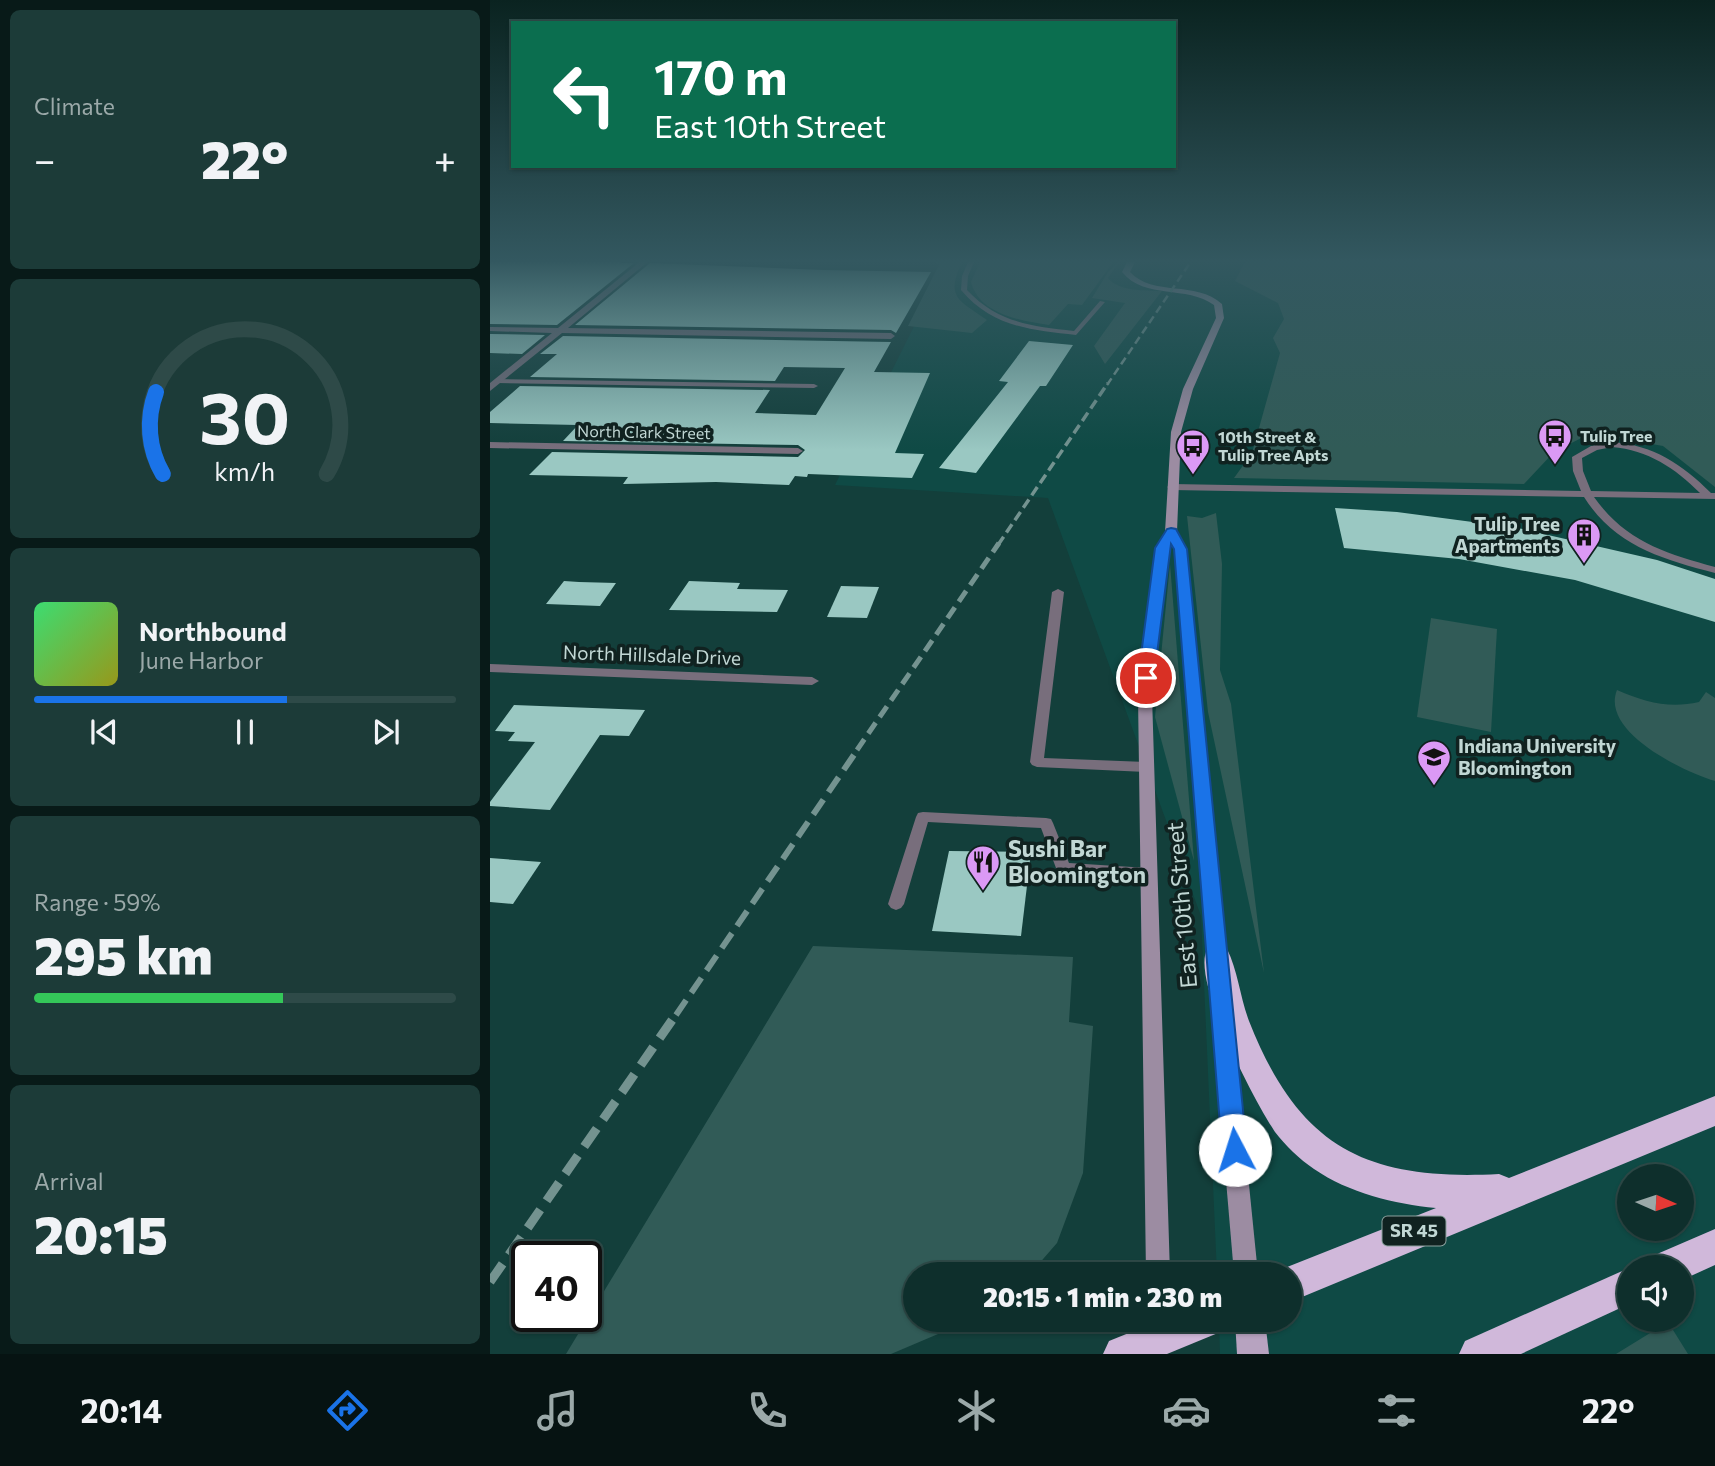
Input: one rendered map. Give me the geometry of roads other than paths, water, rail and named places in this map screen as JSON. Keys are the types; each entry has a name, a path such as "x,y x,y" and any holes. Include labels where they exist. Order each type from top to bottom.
{"highway":[{"path":"1217,957 1226,1001 1256,1068 1290,1125 1315,1151 1354,1172 1425,1189 1487,1192 1539,1181"},
{"name":"SR 45","path":"1302,1279 1715,1111"},
{"path":"1694,1256 1715,1247"},
{"path":"1478,1354 1617,1291"},
{"path":"1122,1354 1157,1338"}],"main road":[{"path":"1251,1332 1253,1354"}],"street":[{"path":"490,388 569,323"},
{"name":"East 10th Street","path":"1218,323 1188,389 1176,432 1171,532 1180,549 1245,1262"},
{"path":"490,329 891,336"},
{"name":"North Clark Street","path":"490,445 798,451"},
{"name":"East 10th Street","path":"1157,1262 1146,767 1147,661 1163,543 1171,532"},
{"name":"North Hillsdale Drive","path":"490,668 812,681"}],"lane":[{"path":"1011,323 1018,327 1076,333 1084,323"},
{"path":"498,381 814,386"},
{"path":"1712,496 1680,467 1654,452 1606,444 1587,449 1577,457 1576,469 1602,516 1650,550 1715,570"},
{"path":"1172,487 1712,496"},
{"path":"1058,592 1037,762 1146,767"},
{"path":"896,904 923,817 1046,824 1064,868 1148,874"}],"railway":[{"path":"1107,385 1149,323"},
{"path":"998,545 1108,383"},
{"path":"857,750 999,543"},
{"path":"676,1015 858,749"},
{"path":"490,1282 677,1013"}],"place":[{"name":"Tulip Tree","path":"1555,466"},
{"name":"10th Street & Tulip Tree Apts","path":"1193,476"},
{"name":"Tulip Tree Apartments","path":"1584,565"},
{"name":"Indiana University Bloomington","path":"1434,787"},
{"name":"Sushi Bar Bloomington","path":"983,892"}]}
